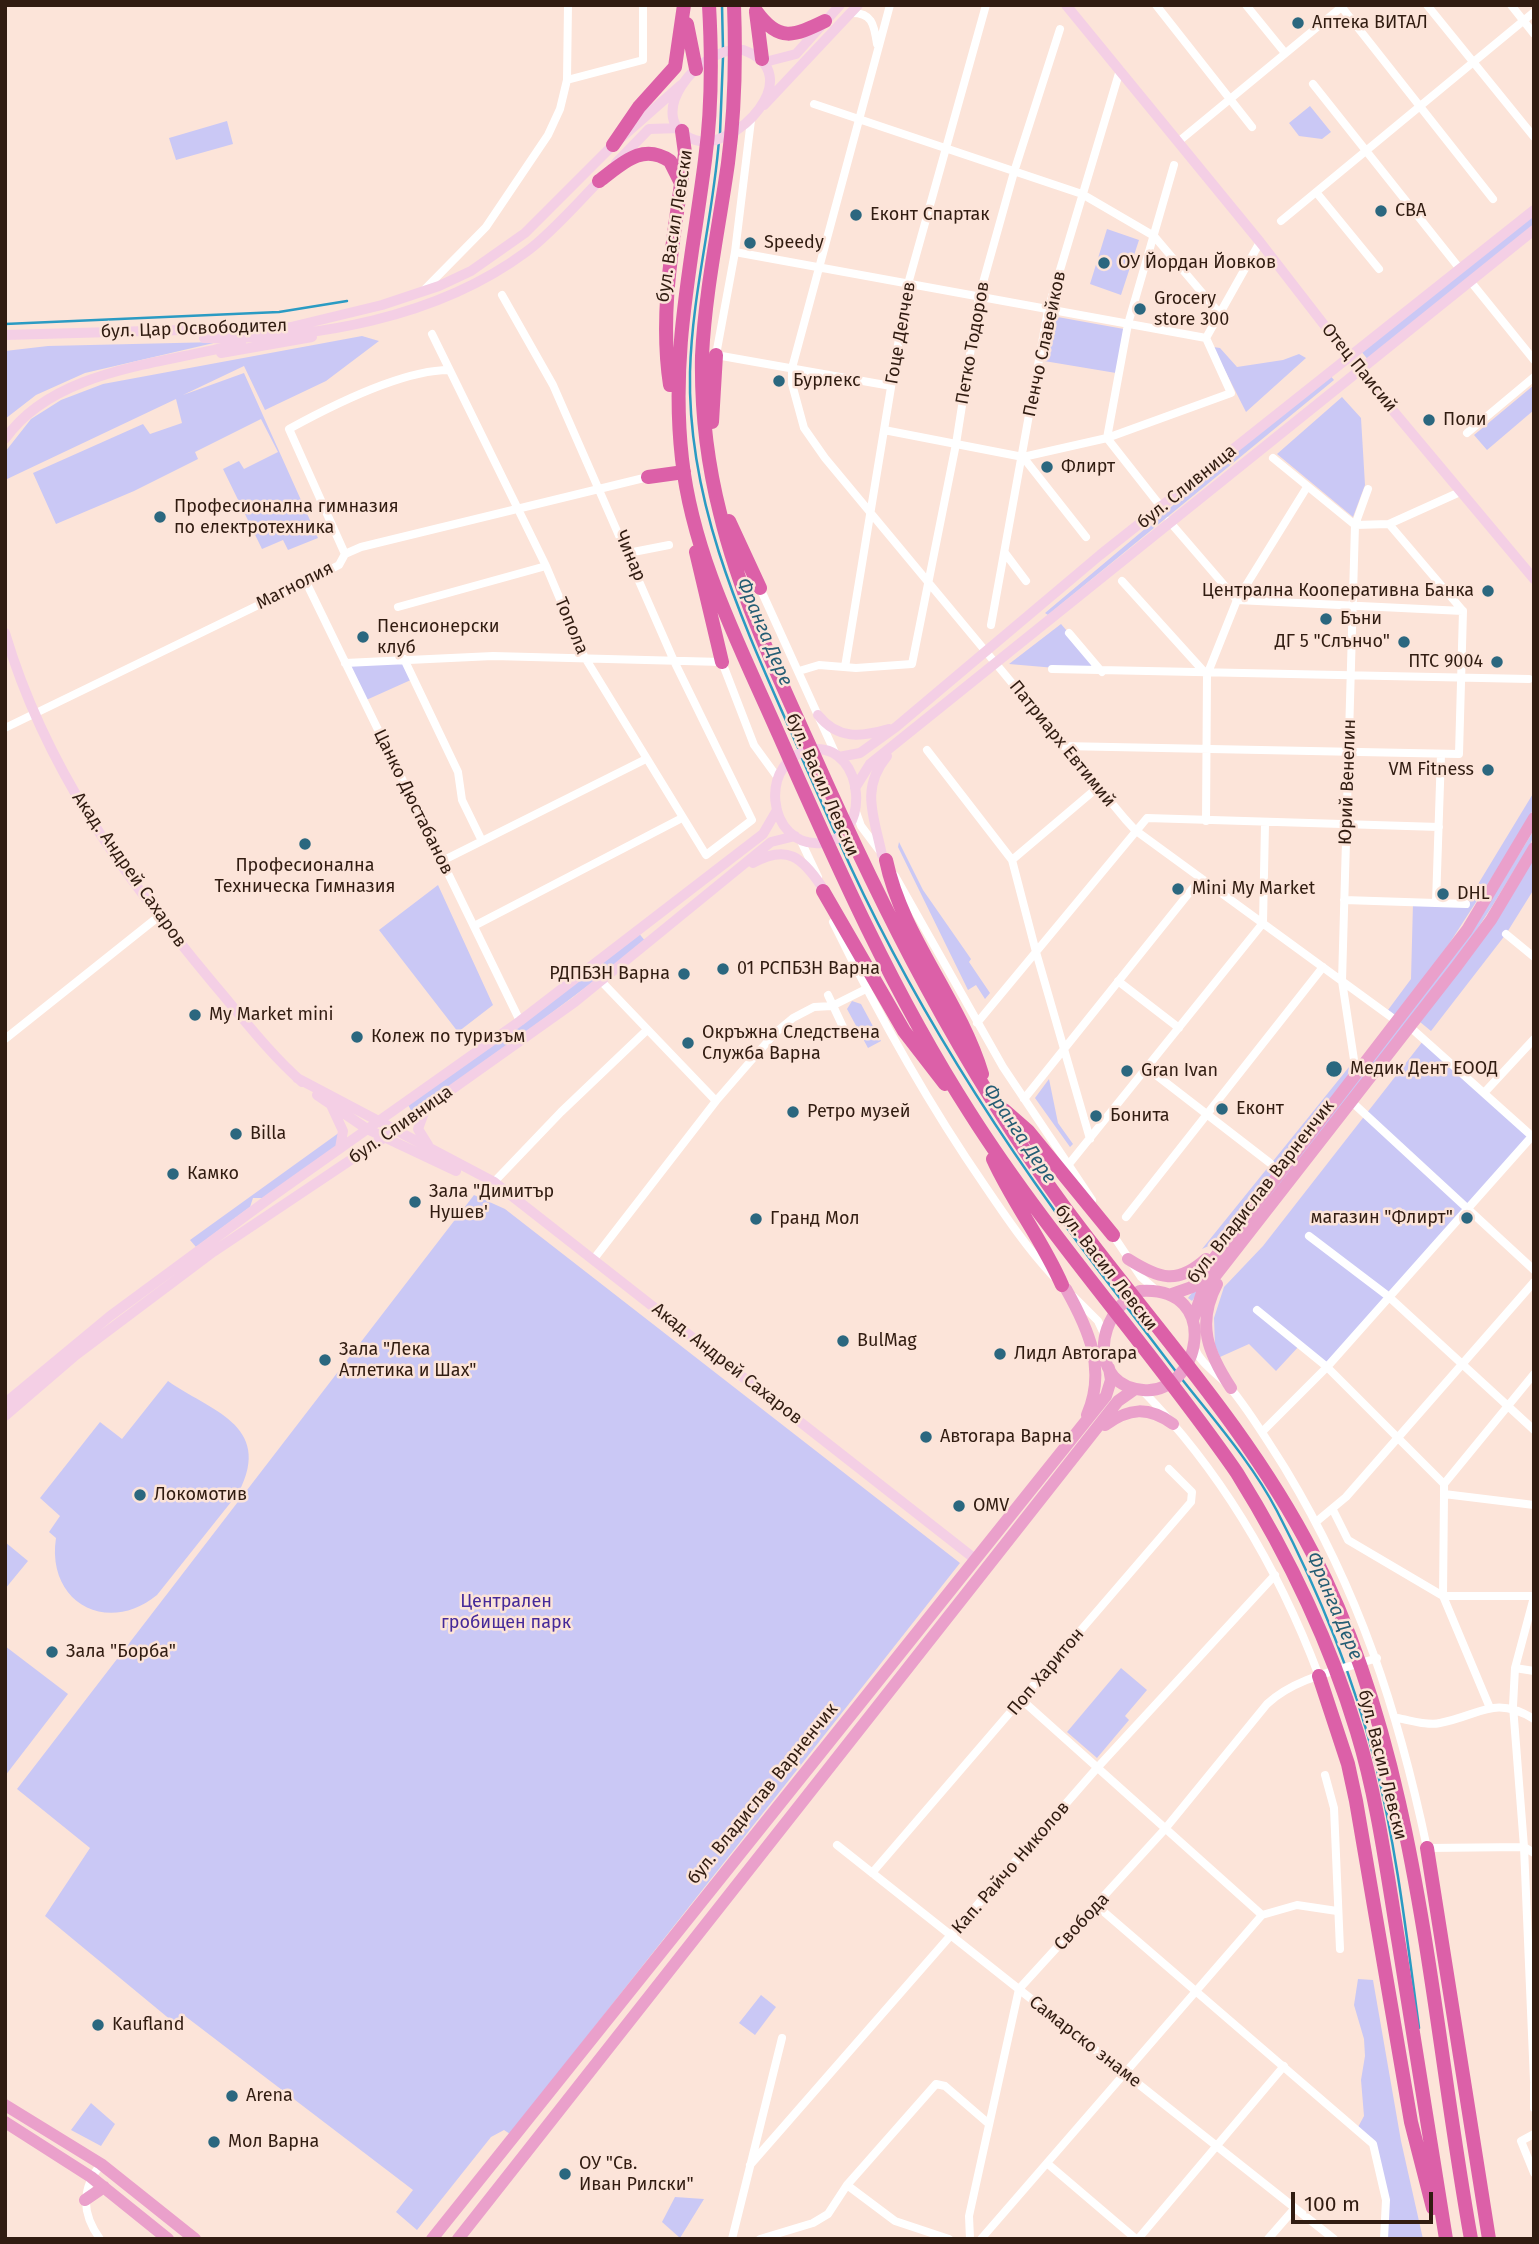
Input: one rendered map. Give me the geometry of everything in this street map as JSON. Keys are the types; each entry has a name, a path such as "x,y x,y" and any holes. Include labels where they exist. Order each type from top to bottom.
{"highway":[{"path":"684,5 698,67"},
{"path":"613,145 639,107 675,66 684,5"},
{"name":"бул. Васил Левски","path":"709,5 710,113 678,353 682,456 703,551 723,608 826,842 893,979 972,1116 1038,1212 1237,1473 1280,1543 1319,1625 1358,1734 1378,1823 1443,2239"},
{"name":"бул. Васил Левски","path":"734,5 736,62 732,122 703,346 703,403 709,465 730,551 759,630 856,849 908,956 991,1098 1103,1258 1261,1464 1310,1548 1337,1604 1367,1684 1392,1770 1471,2239"},
{"path":"756,8 770,27 786,34 802,33 825,21"},
{"path":"756,8 763,60"},
{"path":"682,456 666,336 667,272 681,187 686,133"},
{"path":"599,181 634,155 645,153 670,161 677,172 681,187"},
{"path":"709,465 716,355"},
{"path":"649,477 685,478 702,584 722,662"},
{"path":"713,484 760,588"},
{"path":"884,857 895,900 970,1037 991,1098 1028,1131 1113,1235"},
{"path":"822,889 913,1045 972,1116 1010,1197 1048,1255 1064,1287"},
{"path":"1322,1676 1356,1801 1411,2122 1443,2239"},
{"path":"1427,1848 1489,2239"}],"main road":[{"path":"840,5 796,54 763,60 748,52 727,51 698,67 681,85 673,110 686,133 711,140 742,125 854,9"},
{"name":"Отец Паисий","path":"1066,5 1260,242 1359,370 1534,579"},
{"path":"754,114 771,83 763,60"},
{"name":"бул. Цар Освободител","path":"5,335 264,330 316,322 420,293 471,271 525,233 613,145 681,85"},
{"name":"бул. Цар Освободител","path":"5,341 246,339 352,326 449,294 504,267 529,250 649,129 686,133"},
{"name":"бул. Сливница","path":"837,756 865,751 986,650 1534,210"},
{"name":"бул. Сливница","path":"855,788 866,767 902,737 1534,230"},
{"path":"187,357 293,342 352,326"},
{"path":"5,439 18,421 40,402 74,385 226,347 264,330"},
{"name":"Акад. Андрей Сахаров","path":"5,634 34,712 79,805 158,916 297,1078 367,1129 456,1171 476,1174"},
{"path":"818,715 831,730 843,734 867,735 895,727"},
{"path":"884,857 871,794 871,780 902,737"},
{"path":"820,749 837,756 851,773 855,788 852,822 845,833 835,840 812,843 797,838 784,827 777,810 779,774 792,756 820,749"},
{"name":"бул. Сливница","path":"5,1403 110,1316 377,1121 520,1021 763,834 777,810"},
{"name":"бул. Владислав Варненчик","path":"1193,1320 1202,1293 1353,1103 1467,930 1534,818"},
{"name":"бул. Сливница","path":"5,1416 76,1355 174,1281 264,1216 397,1129 601,981 771,842 797,838"},
{"name":"бул. Владислав Варненчик","path":"1166,1293 1192,1287 1357,1076 1404,1025 1490,920 1534,848"},
{"path":"729,876 765,856 786,854 806,864 822,889"},
{"path":"637,931 646,942"},
{"name":"Акад. Андрей Сахаров","path":"297,1078 494,1182 975,1559"},
{"path":"331,1105 343,1131 340,1148"},
{"path":"426,1108 418,1129 424,1141 435,1151"},
{"path":"1128,1259 1151,1272 1180,1277 1190,1274 1228,1241"},
{"path":"1229,1260 1211,1294 1206,1329 1210,1354 1231,1388"},
{"path":"1064,1287 1092,1343 1094,1393 1088,1430"},
{"path":"1140,1291 1166,1293 1187,1307 1193,1320 1193,1343 1189,1358 1174,1382 1155,1390 1138,1390 1117,1380 1109,1368 1107,1332 1121,1304 1140,1291"},
{"name":"бул. Владислав Варненчик","path":"458,2239 1088,1430 1109,1391 1109,1368"},
{"name":"бул. Владислав Варненчик","path":"432,2239 975,1559 1088,1430 1121,1398 1138,1390"},
{"path":"1088,1430 1134,1410 1155,1413 1173,1424"},
{"path":"5,2105 101,2164 195,2239"},
{"path":"5,2122 91,2177 167,2239"},
{"path":"85,2200 104,2187"}],"street":[{"path":"420,293 463,253 506,201 548,135 560,109 566,80 568,5"},
{"path":"566,80 643,60 643,5"},
{"path":"792,368 890,5"},
{"name":"Гоце Делчев","path":"845,667 908,284 948,149 986,5"},
{"path":"1156,5 1252,127"},
{"path":"1246,5 1285,54"},
{"path":"1427,5 1534,137"},
{"path":"1511,5 1534,34"},
{"path":"1178,142 1342,6 1418,107 1493,199"},
{"path":"854,9 871,18 877,50"},
{"path":"1281,220 1534,12"},
{"name":"Петко Тодоров","path":"845,667 912,664 956,444 979,297 1014,172 1060,29"},
{"name":"Пенчо Славейков","path":"991,625 1048,310 1120,70"},
{"path":"1313,84 1460,269"},
{"path":"814,104 1082,194 1154,236 1220,315"},
{"path":"754,114 735,253 716,355 891,386"},
{"path":"1162,508 1107,438 1128,324 1174,165"},
{"path":"1316,192 1379,269"},
{"path":"1206,338 1260,242"},
{"path":"735,253 1206,338"},
{"path":"1471,282 1534,360"},
{"name":"Чинар","path":"502,295 553,385 601,488 674,660 751,820"},
{"name":"Топола","path":"432,334 546,566 584,656 706,855 751,820"},
{"path":"884,430 1023,457 1107,438 1231,393 1206,338"},
{"name":"Патриарх Евтимий","path":"792,368 795,400 804,428 1062,746 1135,830 1404,1025 1533,1136"},
{"path":"345,554 289,429 404,377 428,370 449,370"},
{"path":"1467,433 1534,377"},
{"path":"1023,457 1086,537"},
{"path":"1273,458 1354,525 1389,524 1460,492"},
{"name":"Магнолия","path":"5,728 306,582 339,565 345,554 649,477"},
{"path":"1206,821 1207,675 1237,600 1307,487"},
{"name":"Юрий Венелин","path":"1357,1076 1342,981 1354,525 1367,489"},
{"path":"1169,522 1237,600 1463,611"},
{"path":"1062,746 1459,754 1463,611 1389,524"},
{"path":"628,553 669,545"},
{"path":"1005,553 1026,580"},
{"path":"398,607 546,566"},
{"path":"1122,581 1207,675"},
{"name":"Цанко Дюстабанов","path":"306,582 520,1021"},
{"path":"760,588 837,756"},
{"path":"1069,633 1102,671"},
{"path":"345,663 404,659 584,656 722,662 754,745 779,774"},
{"path":"404,659 458,772 462,800 482,841"},
{"path":"799,671 819,665 845,667"},
{"path":"1052,669 1207,675 1529,680"},
{"path":"926,750 1012,860 1035,952 1090,1139"},
{"path":"1436,903 1441,754"},
{"path":"442,861 646,759"},
{"path":"1012,860 1097,788"},
{"path":"855,809 861,826 884,857 977,1023 1024,1099 1145,1283 1166,1293"},
{"path":"474,926 682,818"},
{"path":"977,1023 1147,818 1265,824 1346,823 1438,827"},
{"path":"1069,1164 1263,923 1265,824"},
{"path":"797,838 866,989 900,1052 971,1166 1026,1245 1107,1332"},
{"path":"1024,1099 1201,878"},
{"path":"1345,900 1466,904"},
{"path":"5,1039 158,916"},
{"path":"1506,934 1534,957"},
{"path":"1126,1217 1323,967"},
{"path":"601,981 716,1101"},
{"path":"1118,981 1179,1028"},
{"path":"593,1260 716,1101 775,1033 793,1018 814,1007 832,1006 866,989"},
{"path":"828,995 843,1027"},
{"path":"494,1182 561,1112 648,1030"},
{"path":"1484,1093 1534,1039"},
{"path":"1147,1068 1270,1163"},
{"path":"1353,1103 1534,1270"},
{"path":"1262,1432 1327,1367 1533,1136"},
{"path":"1309,1236 1388,1296 1534,1430"},
{"path":"1316,1522 1333,1510 1534,1282"},
{"path":"1257,1310 1327,1367 1444,1484"},
{"path":"1193,1343 1200,1360 1231,1388 1262,1432 1316,1522 1397,1718 1427,1848 1524,1847 1534,1853"},
{"path":"1490,1708 1443,1596 1444,1484 1534,1374"},
{"path":"1138,1390 1173,1424 1237,1509 1275,1575 1322,1676"},
{"name":"Поп Харитон","path":"872,1873 1023,1701 1191,1502 1192,1492 1169,1469"},
{"path":"1444,1494 1534,1505"},
{"path":"1333,1510 1348,1540 1443,1596 1534,1596 1515,1668 1513,1706 1524,1847 1534,2108"},
{"name":"Кап. Райчо Николов","path":"750,2165 1097,1768 1275,1575"},
{"name":"Свобода","path":"1019,1989 1166,1829 1267,1704 1279,1693 1372,1659"},
{"path":"1515,1668 1534,1671"},
{"path":"1023,1701 1262,1915"},
{"path":"1397,1718 1437,1724 1490,1708 1513,1706 1534,1719"},
{"path":"1325,1775 1334,1808 1340,1949"},
{"name":"Самарско знаме","path":"837,1845 1334,2239"},
{"path":"981,2239 1262,1915 1297,1905 1337,1911"},
{"path":"1097,1906 1373,2144 1386,2200 1384,2239"},
{"path":"970,2239 969,2216 1019,1989"},
{"path":"732,2239 782,2038"},
{"path":"1048,2164 1137,2239 1284,2066"},
{"path":"761,2239 821,2220 847,2185 936,2084 945,2086 989,2124"},
{"path":"1534,2134 1521,2141 1534,2173"},
{"path":"100,2239 86,2215 85,2200 91,2177 101,2164"},
{"path":"847,2185 895,2221 949,2239"},
{"path":"1268,2239 1295,2208"}],"green space":[{"path":"1310,106 1331,132 1322,139 1299,136 1289,123"},
{"path":"227,121 233,144 176,160 169,138"},
{"path":"1534,210 1534,229 1370,362 1360,350"},
{"path":"1107,229 1139,240 1121,295 1090,284"},
{"path":"1052,316 1124,329 1116,373 1044,361"},
{"path":"362,336 379,341 326,381 265,410 244,366 183,395 244,373 318,538 288,550 283,540 262,549 223,469 239,461 244,469 278,452 261,419 195,452 198,459 134,491 56,524 33,473 143,424 150,434 182,423 176,399 5,480 5,452 31,419 61,400 103,384"},
{"path":"218,342 85,373 36,395 5,419 5,351 48,346"},
{"path":"1213,347 1220,348 1237,367 1283,360 1299,354 1306,358 1246,412"},
{"path":"1329,374 1334,380 1048,615 1045,613"},
{"path":"1534,385 1534,410 1487,450 1474,435"},
{"path":"1342,397 1361,418 1365,485 1353,517 1277,454"},
{"path":"1061,624 1102,672 1009,664"},
{"path":"404,659 413,679 364,701 345,663"},
{"path":"1534,792 1534,808 1511,848 1427,978 1397,1017 1388,1010 1411,979 1413,903 1466,904"},
{"path":"1534,830 1525,854 1437,987 1231,1247 1192,1301 1188,1298 1464,943"},
{"path":"899,842 923,890 971,959 969,962 990,993 985,999 976,985 968,990 898,847"},
{"path":"1534,857 1534,889 1506,934 1431,1031 1420,1022"},
{"path":"438,885 493,1005 458,1032 379,930"},
{"path":"637,931 646,942 414,1116 406,1101"},
{"path":"852,1001 861,1004 881,1041 868,1048 847,1009"},
{"path":"1423,1041 1532,1136 1327,1367 1300,1345 1276,1371 1249,1344 1220,1357 1215,1345 1214,1318 1224,1287 1263,1246"},
{"path":"1349,1067 1346,1086 1223,1239 1202,1249"},
{"path":"1049,1079 1058,1123 1073,1144 1070,1147 1035,1098"},
{"path":"340,1132 342,1142 270,1198 253,1198 250,1207 196,1247 190,1240"},
{"name":"Централен гробищен парк","path":"474,1195 505,1209 960,1563 510,2134 504,2130 491,2137 417,2230 396,2212 413,2190 185,2016 172,2021 45,1916 90,1848 17,1789"},
{"name":"Локомотив","path":"168,1381 232,1422 242,1435 248,1450 248,1469 239,1492 157,1595 138,1607 119,1612 100,1612 84,1606 70,1595 61,1580 55,1561 56,1538 49,1532 60,1516 40,1498 100,1422 122,1439"},
{"path":"5,1542 28,1561 5,1589"},
{"path":"5,1646 68,1694 5,1776"},
{"path":"1121,1668 1147,1690 1125,1716 1129,1720 1097,1758 1067,1732"},
{"path":"1358,1979 1373,1980 1401,2141 1423,2239 1384,2239 1386,2200 1373,2144 1357,2129 1364,2116 1361,2080 1365,2056 1364,2039 1354,2005"},
{"path":"761,1995 776,2007 755,2035 739,2023"},
{"path":"91,2103 115,2124 101,2146 71,2130"},
{"path":"675,2197 704,2199 680,2238 662,2222"}],"waterway":[{"name":"Франга Дере","path":"722,5 723,50"},
{"name":"Франга Дере","path":"720,134 723,57"},
{"name":"Франга Дере","path":"719,140 698,285 690,372 698,471 709,519 740,613 799,750"},
{"path":"5,324 279,312 347,301"},
{"name":"Франга Дере","path":"801,756 835,833"},
{"name":"Франга Дере","path":"838,839 898,961 966,1079 1041,1192 1122,1301"},
{"name":"Франга Дере","path":"1126,1306 1177,1373"},
{"name":"Франга Дере","path":"1181,1378 1232,1442 1267,1493 1307,1571 1345,1666 1375,1762 1389,1828 1419,2028"}],"place":[{"name":"Аптека ВИТАЛ","path":"1298,23"},
{"name":"CBA","path":"1381,211"},
{"name":"Еконт Спартак","path":"856,215"},
{"name":"Speedy","path":"750,243"},
{"name":"ОУ Йордан Йовков","path":"1104,263"},
{"name":"Grocery store 300","path":"1140,309"},
{"name":"Бурлекс","path":"779,381"},
{"name":"Поли","path":"1429,420"},
{"name":"Флирт","path":"1047,467"},
{"name":"Професионална гимназия по електротехника","path":"160,517"},
{"name":"Централна Кооперативна Банка","path":"1488,591"},
{"name":"Бъни","path":"1326,619"},
{"name":"Пенсионерски клуб","path":"363,637"},
{"name":"ДГ 5 \"Слънчо\"","path":"1404,642"},
{"name":"ПТС 9004","path":"1497,662"},
{"name":"VM Fitness","path":"1488,770"},
{"name":"Професионална Техническа Гимназия","path":"305,844"},
{"name":"Mini My Market","path":"1178,889"},
{"name":"DHL","path":"1443,894"},
{"name":"01 РСПБЗН Варна","path":"723,969"},
{"name":"РДПБЗН Варна","path":"684,974"},
{"name":"My Market mini","path":"195,1015"},
{"name":"Колеж по туризъм","path":"357,1037"},
{"name":"Окръжна Следствена Служба Варна","path":"688,1043"},
{"name":"Медик Дент ЕООД","path":"1334,1069"},
{"name":"Gran Ivan","path":"1127,1071"},
{"name":"Еконт","path":"1222,1109"},
{"name":"Ретро музей","path":"793,1112"},
{"name":"Бонита","path":"1096,1116"},
{"name":"Billa","path":"236,1134"},
{"name":"Камко","path":"173,1174"},
{"name":"Зала \"Димитър Нушев'","path":"415,1202"},
{"name":"магазин \"Флирт\"","path":"1467,1218"},
{"name":"Гранд Мол","path":"756,1219"},
{"name":"BulMag","path":"843,1341"},
{"name":"Лидл Автогара","path":"1000,1354"},
{"name":"Зала \"Лека Атлетика и Шах\"","path":"325,1360"},
{"name":"Автогара Варна","path":"926,1437"},
{"name":"Локомотив","path":"140,1495"},
{"name":"OMV","path":"959,1506"},
{"name":"Зала \"Борба\"","path":"52,1652"},
{"name":"Kaufland","path":"98,2025"},
{"name":"Arena","path":"232,2096"},
{"name":"Мол Варна","path":"214,2142"},
{"name":"ОУ \"Св. Иван Рилски\"","path":"565,2174"}]}
